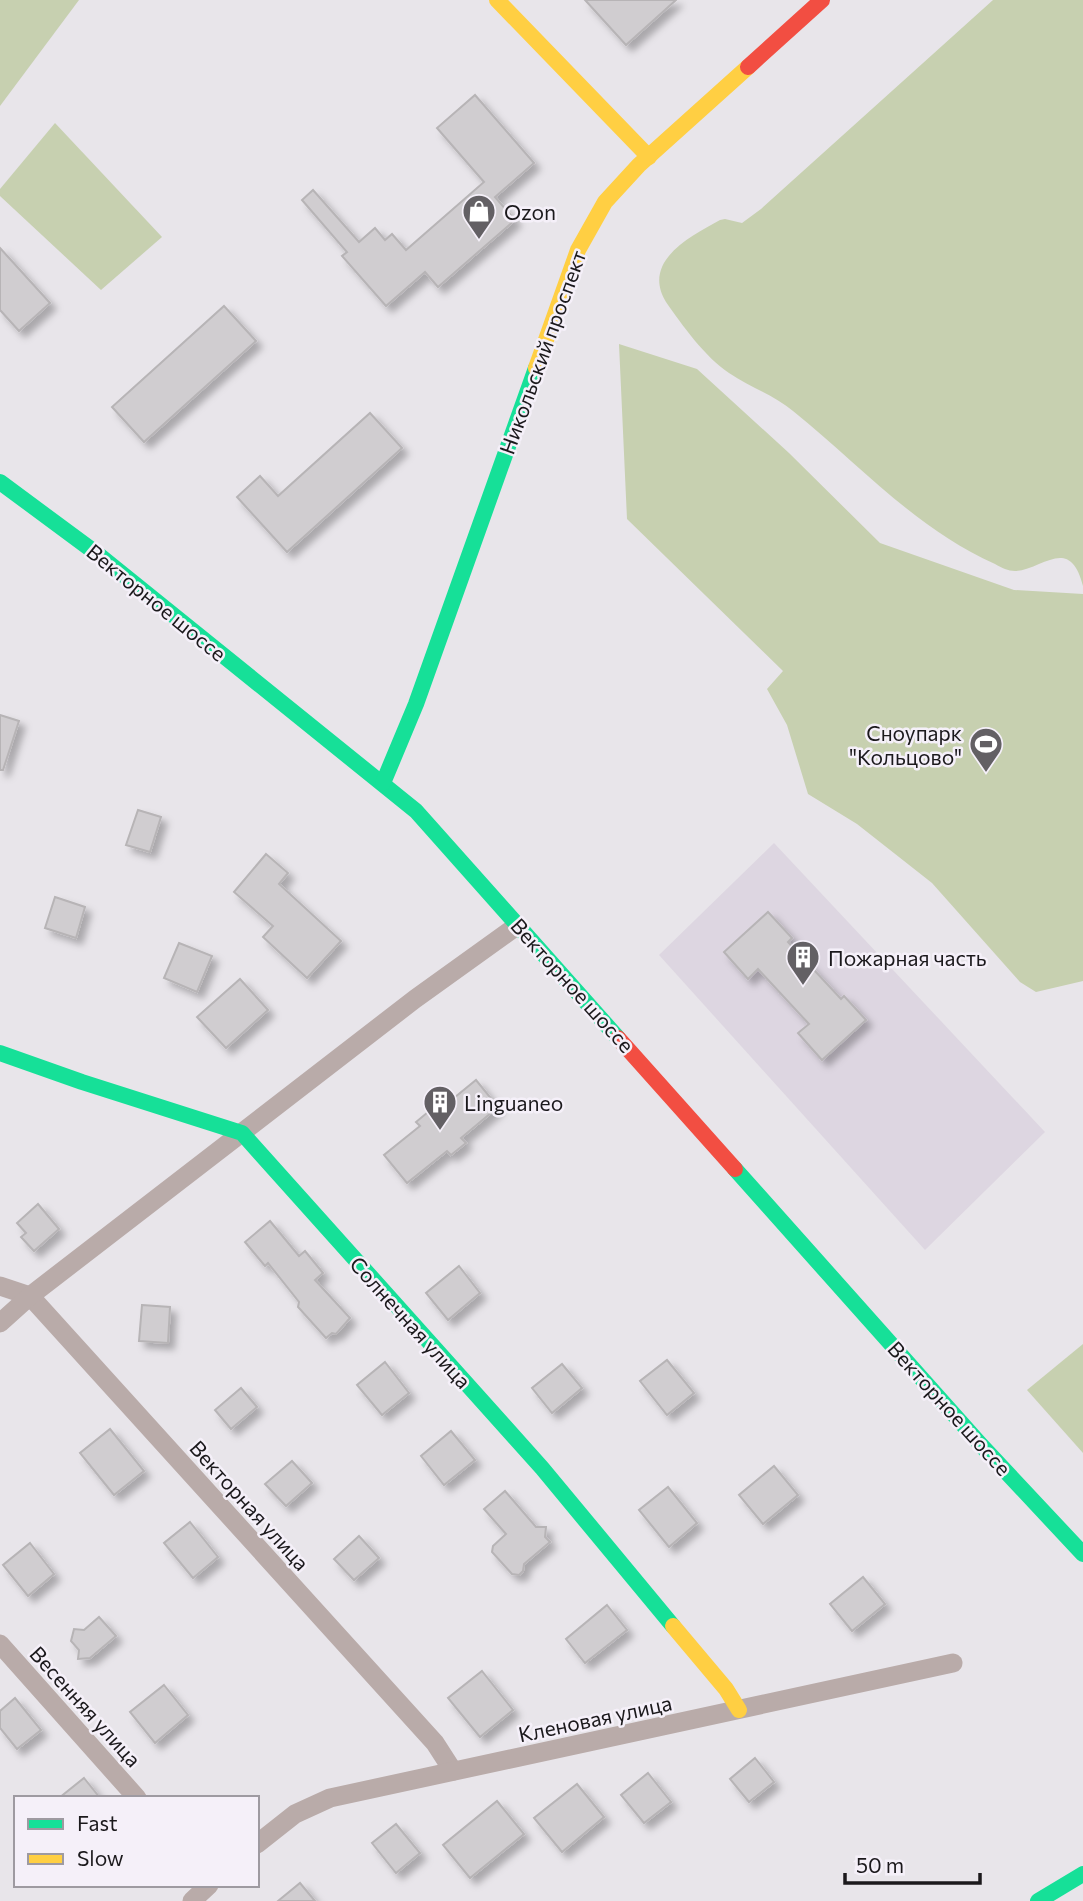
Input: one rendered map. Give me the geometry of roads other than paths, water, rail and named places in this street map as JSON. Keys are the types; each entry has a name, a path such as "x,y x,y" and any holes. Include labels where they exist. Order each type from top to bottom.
{"main road":[{"path":"497,0 649,157"},
{"name":"Никольский проспект","path":"383,783 416,704 578,250 605,202 649,157 822,0"},
{"name":"Векторное шоссе","path":"0,482 100,555 416,811 1083,1555"},
{"path":"0,1053 242,1133"},
{"name":"Солнечная улица","path":"242,1133 542,1468 726,1689 739,1710"},
{"path":"1038,1901 1083,1874"}],"street":[{"path":"0,1323 30,1296 415,999 518,925"},
{"name":"Векторная улица","path":"0,1286 30,1296 435,1743 453,1771"},
{"name":"Весенняя улица","path":"0,1644 135,1796"},
{"name":"Кленовая улица","path":"259,1842 295,1814 330,1798 953,1663"},
{"path":"192,1901 207,1887"}],"place":[{"name":"Ozon","path":"479,241"},
{"name":"Сноупарк \"Кольцово\"","path":"986,774"},
{"name":"Пожарная часть","path":"803,987"},
{"name":"Linguaneo","path":"440,1132"}]}
